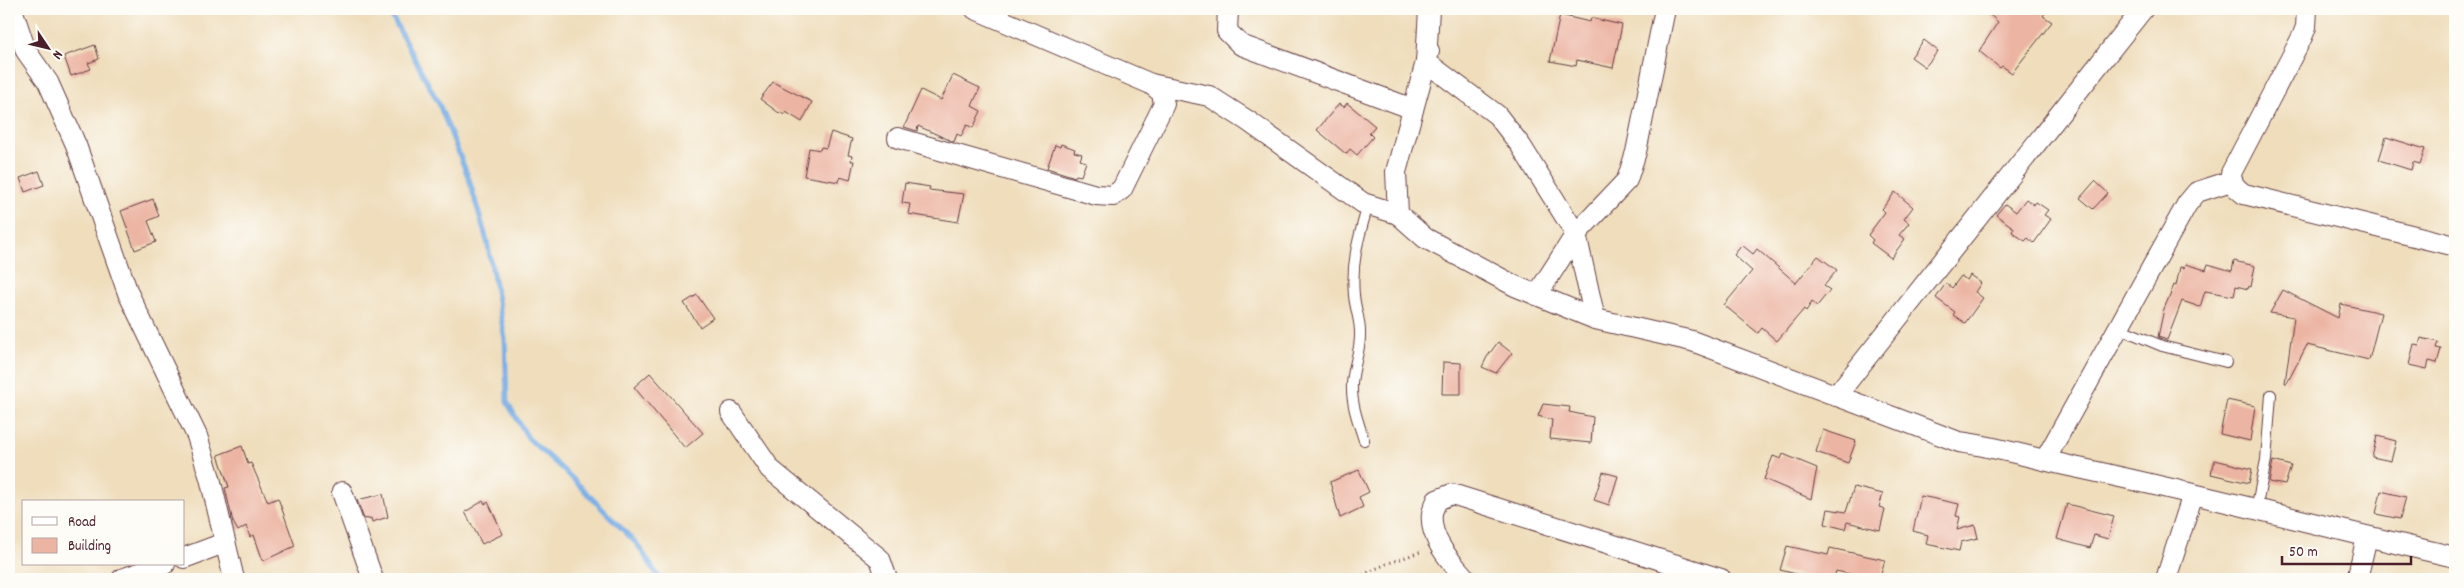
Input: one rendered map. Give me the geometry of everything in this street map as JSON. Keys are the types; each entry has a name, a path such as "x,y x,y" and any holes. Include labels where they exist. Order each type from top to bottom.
{"street":[{"path":"12,9 26,51 48,82 76,145 128,293 197,436 210,478 234,579"},
{"path":"975,9 1151,84 1209,96 1368,205 1398,214 1425,238 1515,286 1595,319 1692,341 1959,442 1995,446 2045,460 2455,558"},
{"path":"1228,9 1228,31 1241,45 1413,109"},
{"path":"1426,62 1429,9"},
{"path":"1398,214 1396,172 1440,9"},
{"path":"1537,295 1576,234 1627,180 1636,152 1665,9"},
{"path":"1836,396 2143,9"},
{"path":"2307,9 2306,27 2302,37 2230,173 2231,181 2244,194 2455,246"},
{"path":"1426,62 1497,115 1521,146 1576,234 1595,319"},
{"path":"898,138 1096,196 1113,196 1122,189 1164,104 1162,93 1151,84"},
{"path":"2045,460 2187,204 2197,192 2231,181"},
{"path":"731,412 770,469 880,559 886,579"},
{"path":"342,492 373,579"},
{"path":"1466,579 1440,545 1432,514 1437,500 1452,494 1721,579"},
{"path":"2166,579 2193,494"},
{"path":"2357,579 2367,537"},
{"path":"185,558 224,543"},
{"path":"122,579 159,566"}],"lane":[{"path":"1364,440 1354,410 1352,386 1355,361 1360,347 1360,322 1354,296 1354,252 1368,205"},
{"path":"2119,328 2162,346 2226,362"},
{"path":"2256,510 2266,460 2271,395"}],"path":[{"path":"1354,579 1386,564 1440,545"}],"building":[{"path":"1983,9 2048,9 2043,16 2052,22 2012,73 2002,66 2000,68 1979,51 1998,22"},
{"path":"1560,15 1590,22 1591,18 1622,25 1613,68 1577,60 1576,66 1550,61"},
{"path":"1924,40 1938,51 1925,67 1911,57"},
{"path":"95,45 99,59 88,63 91,69 71,76 64,56"},
{"path":"953,75 980,88 972,106 981,111 973,128 967,125 961,136 957,134 954,142 918,126 917,131 904,127 921,90 941,100"},
{"path":"773,82 812,102 802,122 786,112 784,115 779,113 760,99"},
{"path":"1347,103 1375,126 1369,133 1373,137 1357,155 1350,149 1346,154 1317,130 1339,104 1344,107"},
{"path":"831,132 852,139 848,155 852,156 851,161 854,161 850,180 840,177 839,182 804,176 809,148 820,150 821,147 826,148"},
{"path":"2386,137 2425,149 2420,164 2413,162 2411,170 2379,160"},
{"path":"1061,144 1075,149 1074,152 1082,154 1080,160 1086,162 1081,176 1076,175 1075,177 1047,168 1055,145 1060,147"},
{"path":"39,171 44,185 25,192 20,178"},
{"path":"2095,181 2108,193 2093,209 2080,198"},
{"path":"905,183 930,187 929,190 964,194 958,222 908,214 910,204 902,203"},
{"path":"1895,192 1913,207 1904,219 1909,223 1899,235 1905,239 1891,258 1871,243 1873,240 1868,235 1885,212 1882,209"},
{"path":"153,199 159,216 148,221 156,242 135,250 121,211"},
{"path":"2026,199 2034,205 2036,202 2048,210 2044,215 2051,219 2034,243 2028,238 2025,241 2012,232 2014,228 1996,215 2005,204 2016,212"},
{"path":"1742,245 1753,254 1757,249 1796,283 1818,256 1837,270 1824,286 1830,290 1817,306 1812,302 1806,311 1804,309 1777,341 1762,328 1758,333 1724,305 1752,271 1734,255"},
{"path":"2234,261 2255,266 2251,287 2249,286 2248,289 2236,286 2234,296 2205,291 2200,307 2182,301 2167,340 2158,337 2164,309 2174,285 2176,286 2180,267 2184,268 2185,264 2206,270 2208,264 2232,271"},
{"path":"1970,275 1981,283 1975,292 1983,298 1965,323 1953,315 1955,312 1936,298 1946,283 1952,288 1961,276 1967,280"},
{"path":"2283,290 2338,318 2341,304 2381,313 2369,360 2307,345 2287,383 2285,383 2294,317 2270,313"},
{"path":"697,295 713,318 700,327 684,303"},
{"path":"2421,338 2438,342 2436,348 2441,349 2437,363 2429,361 2427,369 2409,365 2414,344 2419,345"},
{"path":"1498,342 1512,353 1496,373 1482,367"},
{"path":"1443,362 1461,363 1461,394 1442,394"},
{"path":"650,373 703,433 685,448 634,387"},
{"path":"2227,400 2255,406 2250,441 2220,434"},
{"path":"1543,404 1570,407 1569,412 1593,417 1591,443 1550,439 1552,420 1538,416"},
{"path":"1823,430 1856,441 1848,463 1816,452"},
{"path":"2377,436 2396,441 2391,461 2372,457"},
{"path":"242,446 248,464 251,463 268,502 278,498 295,546 263,561 254,535 250,537 246,526 238,531 233,522 225,488 229,487 218,455"},
{"path":"1783,454 1817,468 1811,499 1764,479 1773,456 1781,459"},
{"path":"2215,460 2252,469 2249,483 2211,474"},
{"path":"2273,461 2291,466 2285,485 2269,482"},
{"path":"1359,470 1369,492 1359,497 1363,507 1340,518 1330,482"},
{"path":"1603,472 1618,476 1609,505 1594,500"},
{"path":"1854,487 1883,494 1879,507 1885,509 1880,530 1847,522 1845,529 1825,524 1828,509 1846,512"},
{"path":"2381,491 2406,497 2400,519 2376,514"},
{"path":"383,494 388,517 372,522 371,518 364,519 357,500"},
{"path":"1921,496 1959,504 1956,516 1960,517 1957,530 1975,525 1978,538 1961,542 1959,551 1926,544 1928,535 1913,531"},
{"path":"483,501 485,504 488,502 503,534 482,544 465,512"},
{"path":"2067,504 2114,516 2108,539 2094,535 2090,548 2057,539"},
{"path":"1787,546 1828,555 1830,548 1885,560 1879,579 1862,579 1863,577 1836,571 1834,579 1816,579 1780,570"}],"waterway":[{"path":"388,9 439,104 469,179 487,241 505,339 507,402 528,438 572,478 637,544 660,579"}]}
